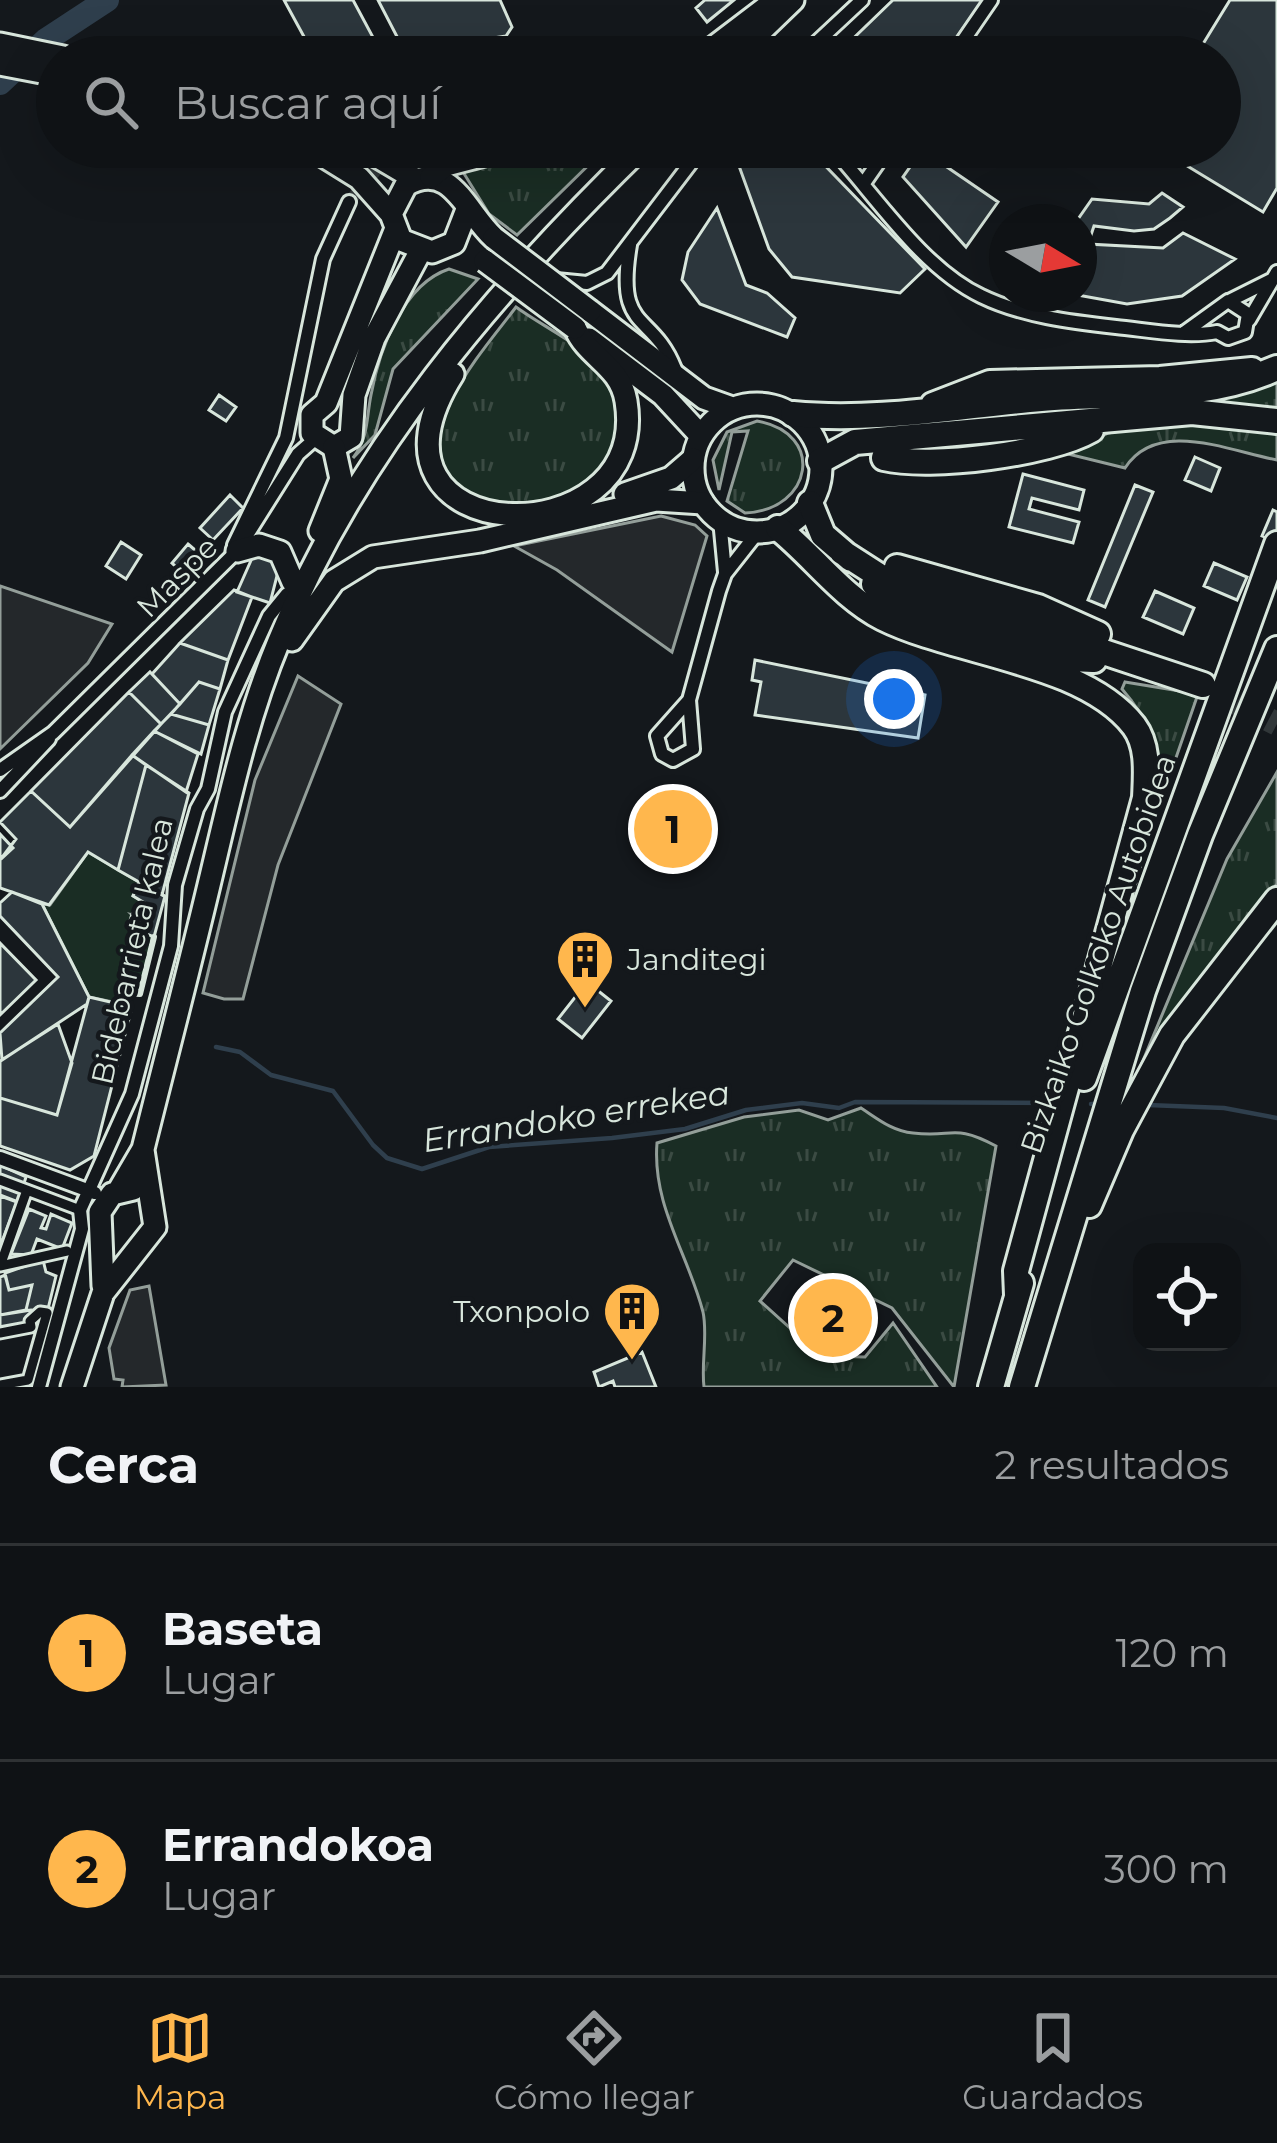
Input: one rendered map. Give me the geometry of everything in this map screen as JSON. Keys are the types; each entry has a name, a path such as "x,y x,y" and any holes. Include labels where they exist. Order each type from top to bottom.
{"highway":[{"path":"820,469 884,458 973,458 1060,442 1105,404 1160,379 1275,369"},
{"path":"820,469 855,442 951,435 1105,404 1218,390 1275,369"},
{"path":"793,414 847,418 1105,404 1277,421"},
{"path":"810,503 823,535 884,579 1203,685"},
{"path":"777,534 877,624 925,645 1087,691 1135,727 1147,765 1145,797 1016,1271 1017,1295"},
{"name":"Bizkaiko Golkoko Autobidea","path":"991,1387 1083,1080 1277,544"},
{"name":"Bizkaiko Golkoko Autobidea","path":"1022,1387 1143,992 1200,835 1277,649"},
{"path":"1056,1271 1120,1130 1172,1035 1277,900"}],"main road":[{"path":"756,36 793,0"},
{"path":"729,36 771,4"},
{"path":"0,44 36,51"},
{"path":"0,64 36,72"},
{"path":"343,168 359,178 420,251"},
{"path":"403,168 459,192 466,212 494,238 704,398 732,408"},
{"path":"264,680 264,652 341,479 312,415 326,403 393,223 398,193 445,168"},
{"path":"264,680 320,554 417,400 487,311 621,168"},
{"path":"584,205 552,254 457,367 437,398 426,444 443,488 485,514 528,514 644,489 693,459"},
{"path":"454,243 466,212"},
{"path":"325,443 354,430 350,411 374,338 420,251 454,243 485,261 663,395 700,436"},
{"path":"569,506 614,468 627,423 619,376 581,343 574,328"},
{"path":"326,403 340,403 350,411"},
{"path":"752,403 793,414 816,443 820,469 810,503 777,534 720,520 703,502 693,459 700,436 732,408 752,403"},
{"path":"232,791 300,625 317,598 351,568 402,549 480,541 656,500 703,502"},
{"path":"231,558 259,544 280,552 290,588"},
{"name":"Bidebarrieta kalea","path":"143,1149 264,680"},
{"path":"103,1292 103,1204 143,1149"},
{"path":"72,1387 103,1292 151,1234 157,1218 146,1194 143,1149"},
{"path":"116,1192 146,1194"},
{"path":"102,1227 123,1245 139,1244"}],"street":[{"path":"824,36 862,0"},
{"path":"967,36 992,0"},
{"path":"717,36 771,4"},
{"path":"549,278 587,283 607,273 687,168"},
{"path":"850,168 925,251 979,296 1082,323 1240,336 1274,276"},
{"path":"864,183 875,168"},
{"path":"231,558 286,438 323,259 349,202"},
{"path":"630,245 628,302 677,376"},
{"path":"1185,332 1274,276"},
{"path":"1228,301 1245,308 1249,320"},
{"path":"1214,312 1217,332"},
{"name":"Maspe","path":"0,770 52,733 231,558 298,454 325,443"},
{"path":"689,700 657,742 673,760 694,749 688,726 689,700 725,574 720,520"},
{"path":"725,574 777,534"},
{"name":"Bidebarrieta kalea","path":"81,1209 132,1094 171,946 175,885 197,809 208,789 225,712 269,616 290,588"},
{"path":"670,722 688,726"},
{"name":"Maspe","path":"0,791 41,752 52,733"},
{"path":"0,1158 88,1191 116,1192"},
{"path":"0,1180 81,1209 102,1227"},
{"path":"0,1266 27,1190"},
{"path":"39,1387 82,1229 81,1209"},
{"path":"0,1266 67,1251"},
{"path":"0,1333 31,1328 30,1321 46,1313 28,1380 0,1385"}],"green space":[{"path":"586,168 517,235 489,214 463,172"},
{"path":"449,269 478,279 393,369 375,435 353,458 364,435 375,377 396,321 419,289"},
{"path":"516,307 601,367 618,402 618,421 606,459 580,490 555,502 488,508 451,479 441,459 440,437 457,389"},
{"path":"1277,381 1277,414 1152,406 1217,401"},
{"path":"757,421 779,428 794,440 802,470 797,486 785,499 768,509 745,513 727,501 748,431 732,432 719,490 713,460 727,432"},
{"path":"1181,421 1277,432 1277,460 1216,445 1174,441 1139,453 1125,468 1068,454 1108,433"},
{"path":"1125,682 1198,694 1111,946 1157,777 1152,740 1144,719 1122,689"},
{"path":"1277,772 1277,884 1204,978 1122,1111 1227,859"},
{"path":"88,852 139,882 133,896 148,905 143,918 132,915 154,937 140,994 124,993 122,1004 89,997 42,904 50,905"},
{"path":"861,1108 905,1132 962,1133 996,1146 954,1387 892,1308 793,1260 760,1301 821,1356 865,1357 893,1323 937,1387 704,1387 703,1312 665,1208 657,1143 744,1117 799,1110 828,1120"}],"shaded area":[{"path":"661,516 695,525 707,536 672,652 557,570 514,546"},
{"path":"0,586 112,624 88,663 0,749"},
{"path":"298,676 341,704 278,865 243,999 224,999 203,993 255,780"},
{"path":"149,1286 166,1385 122,1387 123,1380 114,1379 109,1348 130,1290"}],"building":[{"path":"284,0 353,0 372,36 304,36"},
{"path":"378,0 500,0 512,27 506,36 397,36"},
{"path":"705,0 734,0 707,22 696,8"},
{"path":"893,0 983,0 958,36 856,36"},
{"path":"1230,0 1277,0 1277,188 1263,212 1191,168 1241,168 1241,36 1208,36"},
{"path":"740,168 827,168 925,269 900,293 792,277 769,249"},
{"path":"909,168 948,168 998,202 989,204 989,215 966,247 903,177"},
{"path":"1162,193 1183,207 1154,229 1134,231 1097,226 1097,204 1089,204 1092,199 1149,204"},
{"path":"717,208 746,285 767,293 795,318 787,337 700,304 682,280 688,252"},
{"path":"1183,233 1235,259 1182,296 1127,304 1097,299 1097,244 1163,248"},
{"path":"219,395 236,407 226,421 209,410"},
{"path":"1195,457 1220,468 1211,491 1185,480"},
{"path":"1023,474 1084,490 1079,510 1032,498 1029,509 1079,522 1073,543 1009,527"},
{"path":"1135,485 1153,492 1105,607 1088,600"},
{"path":"230,495 243,508 213,540 200,528"},
{"path":"1273,510 1277,512 1277,542 1262,536"},
{"path":"121,542 141,555 126,579 106,566"},
{"path":"188,544 202,556 185,575 172,563"},
{"path":"267,554 280,564 270,603 237,592 253,556"},
{"path":"1214,563 1247,577 1237,600 1204,586"},
{"path":"234,590 252,597 228,660 180,643"},
{"path":"1155,591 1194,608 1183,634 1143,617"},
{"path":"180,643 228,660 220,689 199,682 180,704 152,674"},
{"path":"755,660 925,695 918,738 755,715 761,682 752,680"},
{"path":"150,672 180,704 161,724 129,692"},
{"path":"199,682 220,689 209,725 171,714"},
{"path":"129,692 161,724 70,827 31,791"},
{"path":"171,714 209,725 201,754 154,731"},
{"path":"154,731 198,754 186,792 132,755"},
{"path":"132,755 146,765 118,870 88,852 49,905 0,888 0,860 16,839 0,822 31,791 70,827"},
{"path":"146,765 189,793 162,895 118,870"},
{"path":"667,800 701,818 678,859 644,841"},
{"path":"0,834 13,848 0,860"},
{"path":"139,882 165,896 154,937 128,927 132,914 143,918 148,905 133,896"},
{"path":"12,892 42,904 89,997 87,1004 2,1060 0,1033 58,977 0,916 0,903"},
{"path":"0,943 36,980 0,1015"},
{"name":"Janditegi","path":"587,982 611,1001 582,1038 558,1019"},
{"path":"89,997 132,1007 94,1156 70,1170 0,1146 0,1098 57,1115"},
{"path":"58,1024 72,1063 57,1115 0,1098 0,1061"},
{"path":"0,1165 26,1177 18,1202 0,1195"},
{"path":"0,1196 17,1202 0,1247"},
{"path":"29,1209 46,1216 41,1228 46,1229 51,1214 72,1223 62,1249 37,1239 31,1255 11,1254"},
{"path":"43,1260 46,1272 56,1276 47,1313 26,1310 32,1285 9,1290 5,1273"},
{"path":"5,1275 9,1290 32,1285 26,1310 0,1315 0,1277"},
{"path":"817,1311 848,1311 848,1326 861,1326 861,1340 817,1340"},
{"path":"40,1312 31,1327 0,1333 0,1315"},
{"name":"Txonpolo","path":"642,1352 656,1387 615,1387 613,1381 599,1387 594,1372"}],"waterway":[{"path":"52,36 107,0"},
{"path":"0,83 36,49"},
{"name":"Errandoko errekea","path":"216,1047 240,1052 271,1075 333,1091 387,1158 422,1169 489,1147 685,1129 746,1110 802,1103 839,1108 855,1102 1052,1103"},
{"name":"Errandoko errekea","path":"1148,1105 1224,1108 1277,1118"}],"tunnel":[{"path":"349,202 378,168"},
{"path":"1205,686 1277,724"}],"wall":[{"path":"122,1004 124,993 140,994 154,937"}],"place":[{"name":"Baseta","path":"673,829"},
{"name":"Janditegi","path":"585,1010"},
{"name":"Errandokoa","path":"833,1318"},
{"name":"Txonpolo","path":"632,1362"}]}
